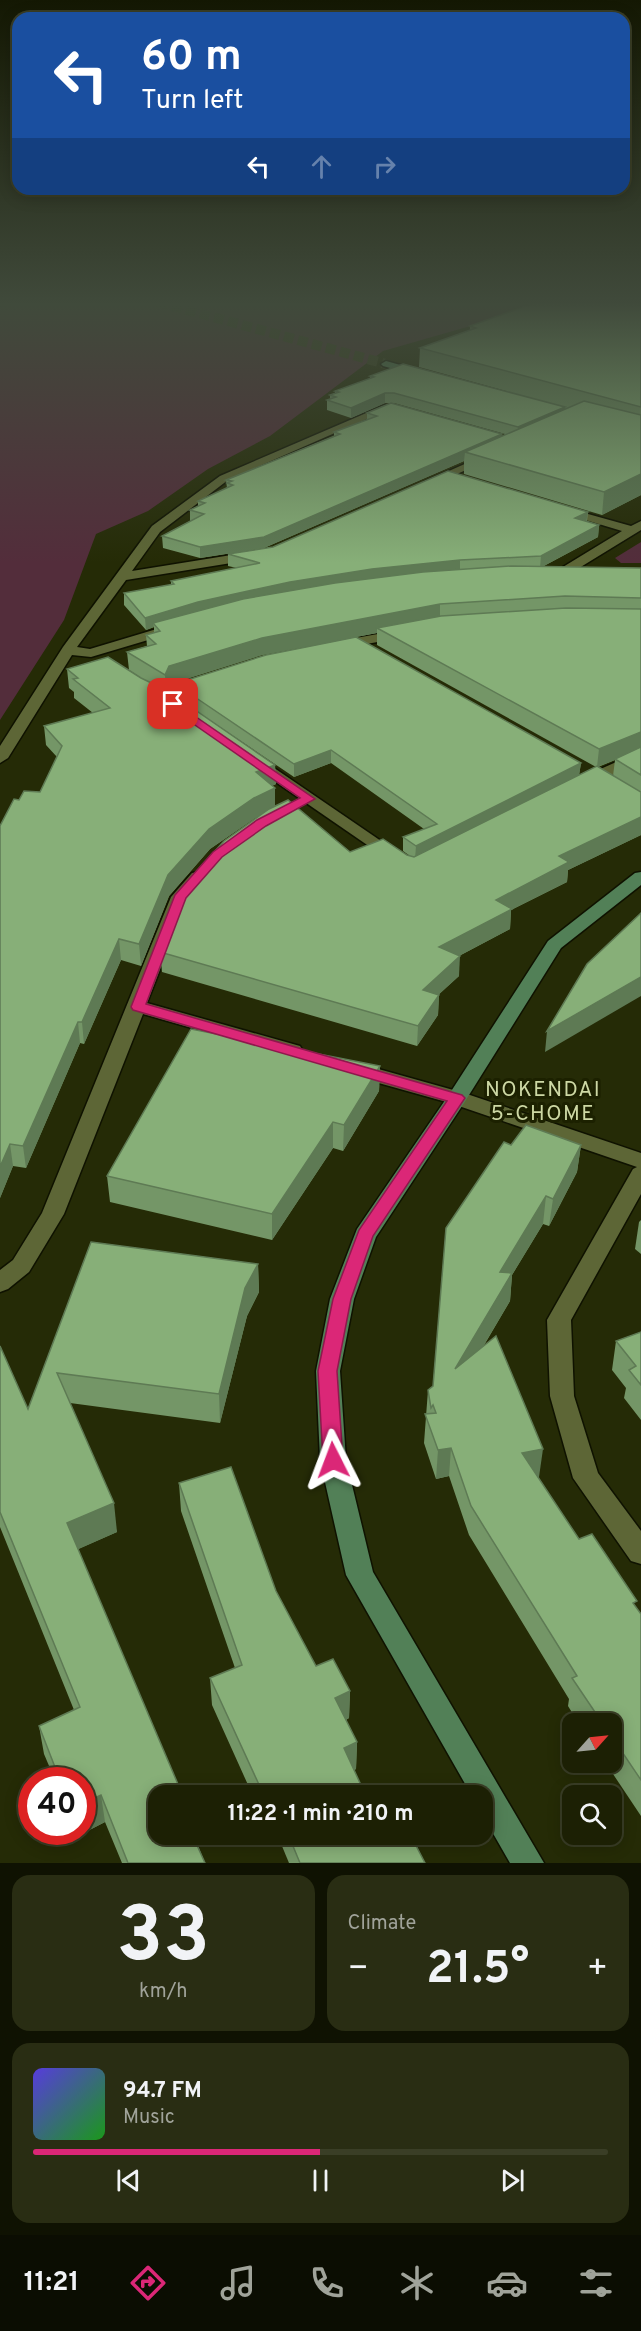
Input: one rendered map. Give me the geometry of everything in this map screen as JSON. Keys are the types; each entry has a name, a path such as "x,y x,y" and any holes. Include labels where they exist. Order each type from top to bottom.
{"street":[{"path":"0,758 68,650 156,529 224,478 390,407 400,410"},
{"path":"416,489 497,452"},
{"path":"447,475 469,481"},
{"path":"556,507 636,528"},
{"path":"585,574 556,573 636,528"},
{"path":"124,576 257,555"},
{"path":"68,650 91,653 181,626"},
{"path":"321,649 419,631"},
{"path":"356,642 377,653"},
{"path":"91,653 110,666"},
{"path":"173,704 176,689 219,675"},
{"path":"156,696 173,704 202,725"},
{"path":"241,752 405,862"},
{"path":"574,787 590,773 641,756"},
{"path":"590,773 614,787"},
{"path":"290,808 309,799"},
{"path":"0,1283 21,1266 53,1214 138,1007 180,897 210,863"},
{"path":"528,1863 360,1575 333,1460 328,1371 342,1299 365,1235 457,1098 554,945 641,877"},
{"path":"138,1007 309,1056"},
{"path":"343,1066 457,1098 641,1161"},
{"path":"641,1174 559,1320 562,1396 586,1478 641,1552"}],"shaded area":[{"path":"0,389 333,389 270,436 208,469 148,511 96,534 64,620 0,720"},
{"path":"641,542 641,563 621,563 615,558"}],"building":[{"path":"341,389 497,389 565,407 518,427 394,393 385,393 351,408 327,400 336,397 330,395 339,392 335,391"},
{"path":"573,389 641,389 641,407"},
{"path":"584,401 641,415 641,474 604,492 465,452"},
{"path":"391,403 502,434 264,537 200,547 162,536 204,514 190,510 205,503 198,501 233,485 227,483 232,481 226,480 340,434 334,432 377,416 367,413"},
{"path":"448,471 588,512 575,518 599,525 541,556 460,560 372,569 290,582 198,602 145,618 124,593 174,584 171,581 260,563 228,554 273,547"},
{"path":"511,566 641,568 641,598 565,596 440,604 262,638 169,666 165,675 127,652 156,644 146,635 160,631 153,623 243,599 335,583 423,572"},
{"path":"566,608 641,609 641,732 599,749 377,628 441,616"},
{"path":"356,637 581,763 416,846 403,837 437,824 331,750 294,764 183,689 184,681 266,655"},
{"path":"108,657 141,678 166,690 275,765 256,772 275,788 254,798 209,829 168,875 139,944 119,939 82,1022 78,1022 23,1146 10,1144 0,1167 0,826 14,799 19,800 24,791 40,792 62,746 44,726 110,708 73,679 78,678 67,669"},
{"path":"641,747 641,775 615,759"},
{"path":"597,766 641,792 641,817 559,856 569,862 496,900 512,909 439,947 460,956 423,990 439,995 418,1026 160,952 189,880 224,841 269,809 288,800 350,852 383,839 414,857"},
{"path":"641,913 641,977 547,1031 587,964"},
{"path":"191,1029 380,1066 344,1125 333,1122 272,1214 107,1176"},
{"path":"526,1125 581,1145 553,1199 546,1196 500,1272 512,1273 455,1369 496,1336 543,1449 522,1453 579,1539 592,1534 637,1601 633,1603 641,1614 641,1780 622,1752 622,1713 596,1713 572,1678 577,1676 471,1506 451,1448 438,1450 425,1414 436,1413 433,1405 431,1408 428,1390 433,1386 446,1228 504,1142 511,1145"},
{"path":"91,1242 258,1264 245,1288 219,1394 57,1373 114,1503 67,1523 178,1785 148,1785 148,1845 197,1845 205,1863 128,1863 101,1795 96,1797 96,1767 55,1767 39,1726 80,1707 0,1512 0,1346 28,1409"},
{"path":"641,1332 641,1385 629,1370 636,1366 616,1341"},
{"path":"231,1467 276,1591 316,1666 333,1659 350,1691 335,1698 357,1742 344,1748 361,1785 259,1785 210,1678 242,1665 179,1483"},
{"path":"293,1845 416,1845 425,1863 300,1863"}],"district":[{"name":"NOKENDAI 5-CHOME","path":"543,1101"}],"route":[{"path":"173,704 309,799 262,823 217,855 180,897 138,1007 457,1098 365,1235 342,1299 328,1371 333,1460"}]}
